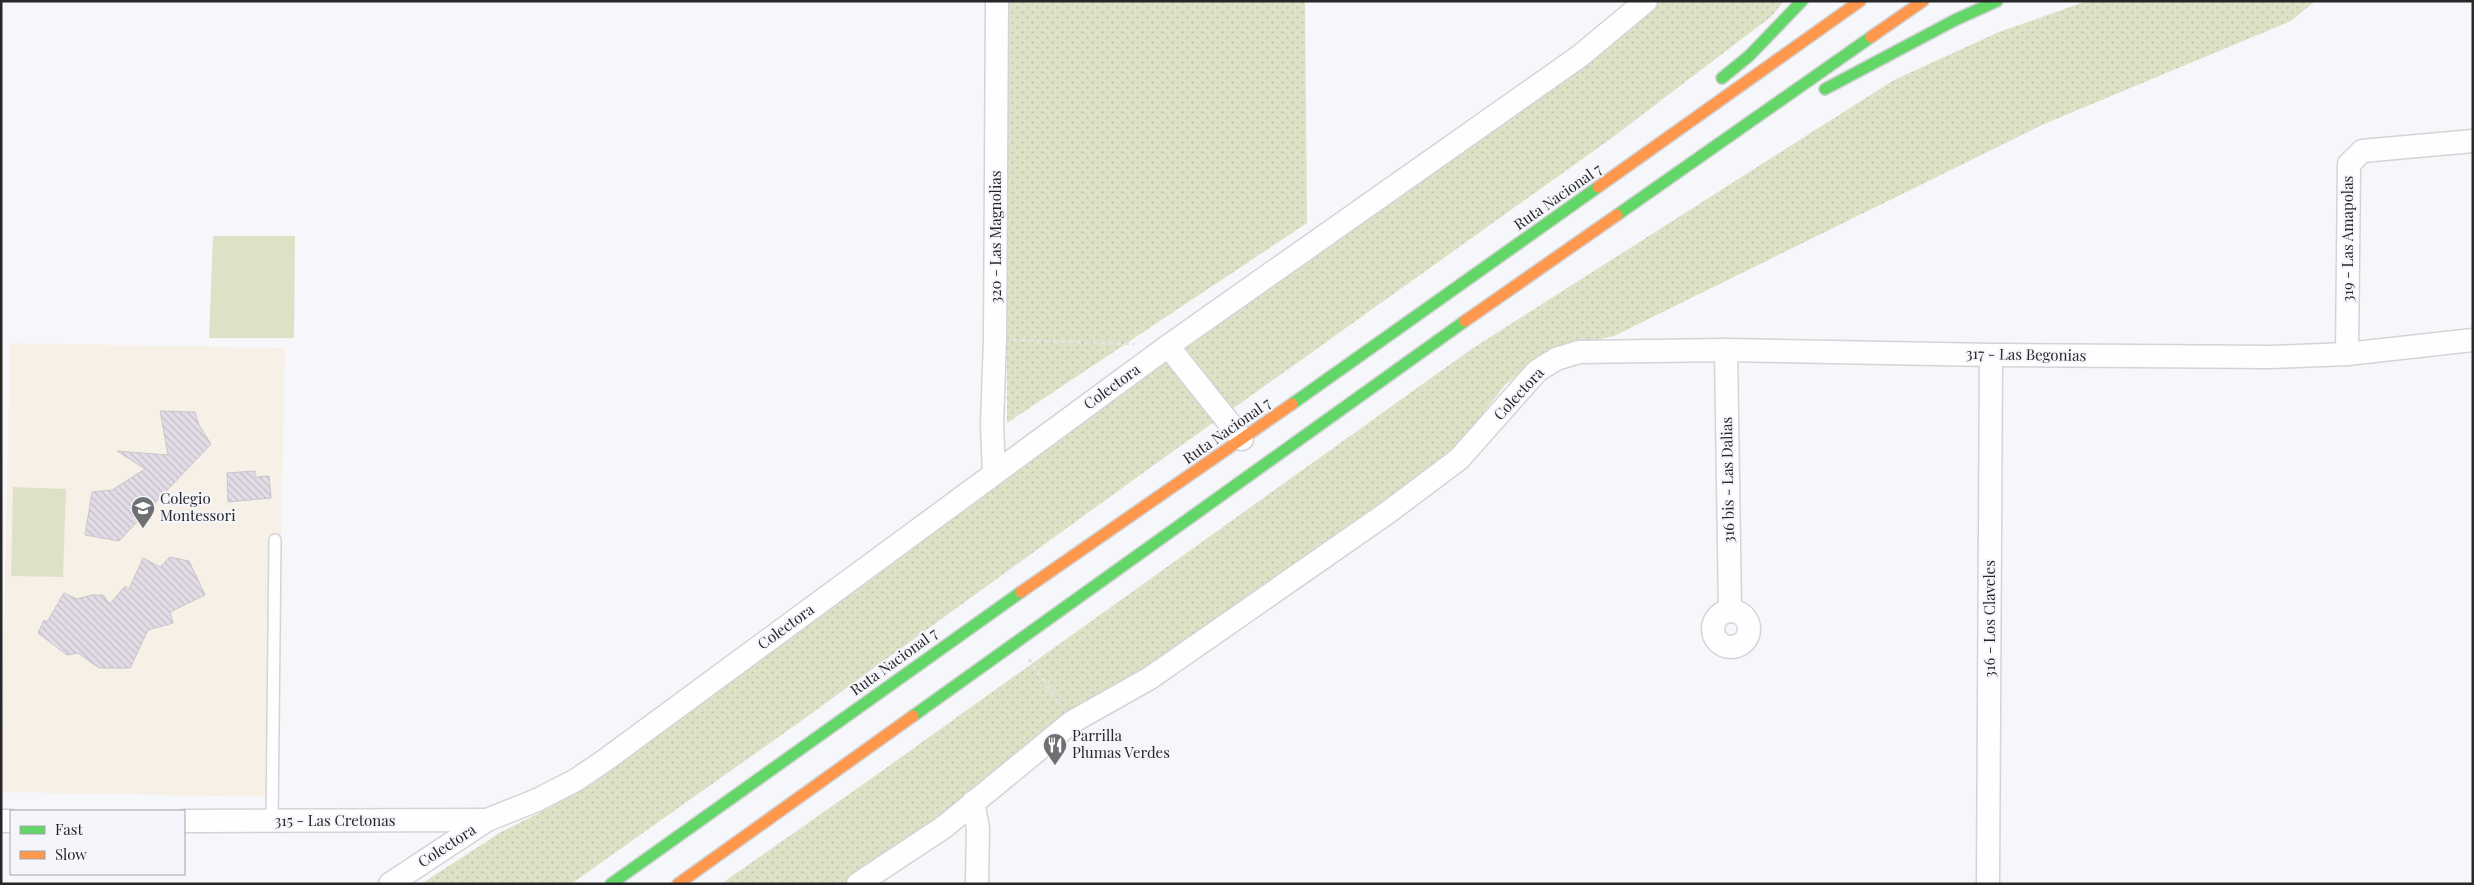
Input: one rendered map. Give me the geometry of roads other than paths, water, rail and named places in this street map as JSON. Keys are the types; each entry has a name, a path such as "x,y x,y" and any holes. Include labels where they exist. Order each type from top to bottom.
{"highway":[{"path":"1714,85 1749,56 1802,1"},
{"name":"Ruta Nacional 7","path":"611,884 951,640 1242,439 1860,1"},
{"path":"678,884 1358,396 1923,1"},
{"path":"1818,92 1955,20 1998,1"},
{"path":"1707,153 1793,106"},
{"path":"1632,162 1686,110"}],"street":[{"name":"320 - Las Magnolias","path":"994,474 992,424 995,339 997,1"},
{"name":"Colectora","path":"390,884 487,820 537,800 576,780 604,762 1168,346 1580,56 1646,1"},
{"name":"319 - Las Amapolas","path":"2347,354 2349,164 2362,151 2473,141"},
{"name":"317 - Las Begonias","path":"1579,352 1726,350 1991,355 2270,357 2347,354 2473,340"},
{"path":"1168,346 1242,439"},
{"name":"316 bis - Las Dalias","path":"1726,350 1730,611"},
{"name":"Colectora","path":"858,884 944,826 1072,722 1150,678 1387,513 1459,458 1537,371 1556,359 1579,352"},
{"name":"316 - Los Claveles","path":"1988,884 1991,355"},
{"path":"972,802 978,828 977,884"},
{"name":"315 - Las Cretonas","path":"185,821 487,820"}],"lane":[{"path":"272,822 275,540"}],"place":[{"name":"Colegio Montessori","path":"143,529"},
{"name":"Parrilla Plumas Verdes","path":"1055,766"}]}
